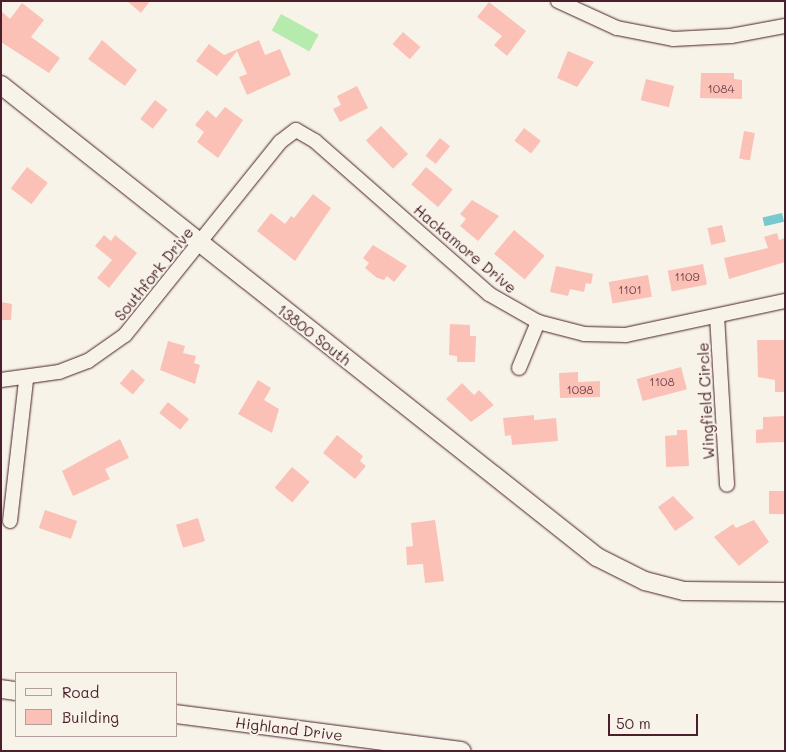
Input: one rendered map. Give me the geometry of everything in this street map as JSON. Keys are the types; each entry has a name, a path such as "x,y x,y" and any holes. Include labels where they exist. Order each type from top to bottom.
{"main road":[{"name":"13800 South","path":"1,85 587,549 632,576 703,594 785,592"},
{"path":"1,689 15,691"},
{"name":"Highland Drive","path":"178,714 462,751"}],"street":[{"path":"558,1 618,28 673,39 731,36 785,26"},
{"name":"Southfork Drive","path":"1,380 26,380 74,367 113,344 146,313 280,142 296,130"},
{"name":"Hackamore Drive","path":"296,130 315,141 489,294 538,322 612,336 785,301"},
{"name":"Wingfield Circle","path":"717,316 727,485"},
{"path":"519,368 538,322"},
{"path":"10,521 26,380"}],"green space":[{"path":"281,14 319,35 309,51 272,31"}],"water":[{"path":"782,213 784,222 765,226 763,217"}],"building":[{"path":"127,1 150,1 141,13"},
{"path":"489,2 526,31 507,56 494,45 502,36 477,17"},
{"path":"22,3 44,20 31,37 60,58 49,73 1,42 1,11 10,19"},
{"path":"403,32 420,47 410,59 393,44"},
{"path":"102,40 137,70 125,86 88,59"},
{"path":"259,40 265,55 280,49 291,75 247,95 239,77 247,74 237,51 217,76 196,61 209,44 224,55"},
{"path":"568,51 594,62 577,87 557,78"},
{"path":"701,73 734,73 734,79 742,80 742,99 700,98"},
{"path":"646,79 674,86 669,107 641,100"},
{"path":"357,86 368,108 340,122 333,109 341,105 337,96"},
{"path":"155,100 168,110 153,129 140,119"},
{"path":"225,107 243,120 218,158 197,142 204,132 195,125 207,110 216,118"},
{"path":"381,126 408,154 393,169 366,141"},
{"path":"524,128 541,141 531,153 514,141"},
{"path":"744,131 755,133 750,160 739,159"},
{"path":"440,138 450,146 436,164 426,156"},
{"path":"27,167 48,183 32,204 11,189"},
{"path":"426,167 453,189 438,207 411,185"},
{"path":"313,194 331,208 295,261 257,231 271,213 285,224 291,216 294,218"},
{"path":"472,200 499,216 478,241 460,226 466,219 460,214"},
{"path":"722,225 726,242 711,245 707,228"},
{"path":"514,230 545,256 525,279 494,254"},
{"path":"777,233 779,240 785,238 785,262 729,279 724,258 768,248 764,237"},
{"path":"104,235 111,241 115,235 137,253 109,288 97,278 112,260 95,246"},
{"path":"373,245 407,266 394,282 387,276 384,280 377,278 365,268 369,263 363,258"},
{"path":"703,264 707,285 672,291 668,271"},
{"path":"556,266 593,274 591,284 586,283 584,292 570,289 568,296 550,292"},
{"path":"648,275 652,297 612,304 609,282"},
{"path":"1,302 12,304 11,320 1,320"},
{"path":"450,324 470,325 470,336 476,336 475,362 457,362 457,356 449,355"},
{"path":"757,340 785,340 785,392 775,392 775,380 758,377"},
{"path":"168,341 185,346 183,353 196,356 194,363 200,365 195,384 160,370"},
{"path":"681,367 687,389 643,401 637,379"},
{"path":"132,369 145,380 133,394 120,384"},
{"path":"578,372 578,382 600,381 600,397 560,398 559,373"},
{"path":"258,380 271,388 264,400 279,409 272,433 238,414"},
{"path":"462,383 474,395 479,390 494,405 471,422 446,399"},
{"path":"168,402 189,419 180,430 159,413"},
{"path":"534,415 534,420 556,418 558,441 512,445 511,435 505,436 503,418"},
{"path":"785,416 785,442 756,443 756,430 763,429 763,417"},
{"path":"677,430 687,430 689,466 666,467 665,436 677,435"},
{"path":"337,435 363,456 360,461 366,466 355,479 323,453"},
{"path":"120,439 129,458 105,469 110,479 73,496 62,471"},
{"path":"292,467 310,482 292,502 275,488"},
{"path":"769,491 785,491 785,514 769,514"},
{"path":"673,496 694,518 675,531 658,507"},
{"path":"45,510 77,521 71,539 39,528"},
{"path":"198,518 205,541 183,548 176,525"},
{"path":"435,520 444,581 425,583 423,564 407,565 406,547 413,546 411,523"},
{"path":"754,520 769,542 739,566 714,537 733,524 736,528"}]}
